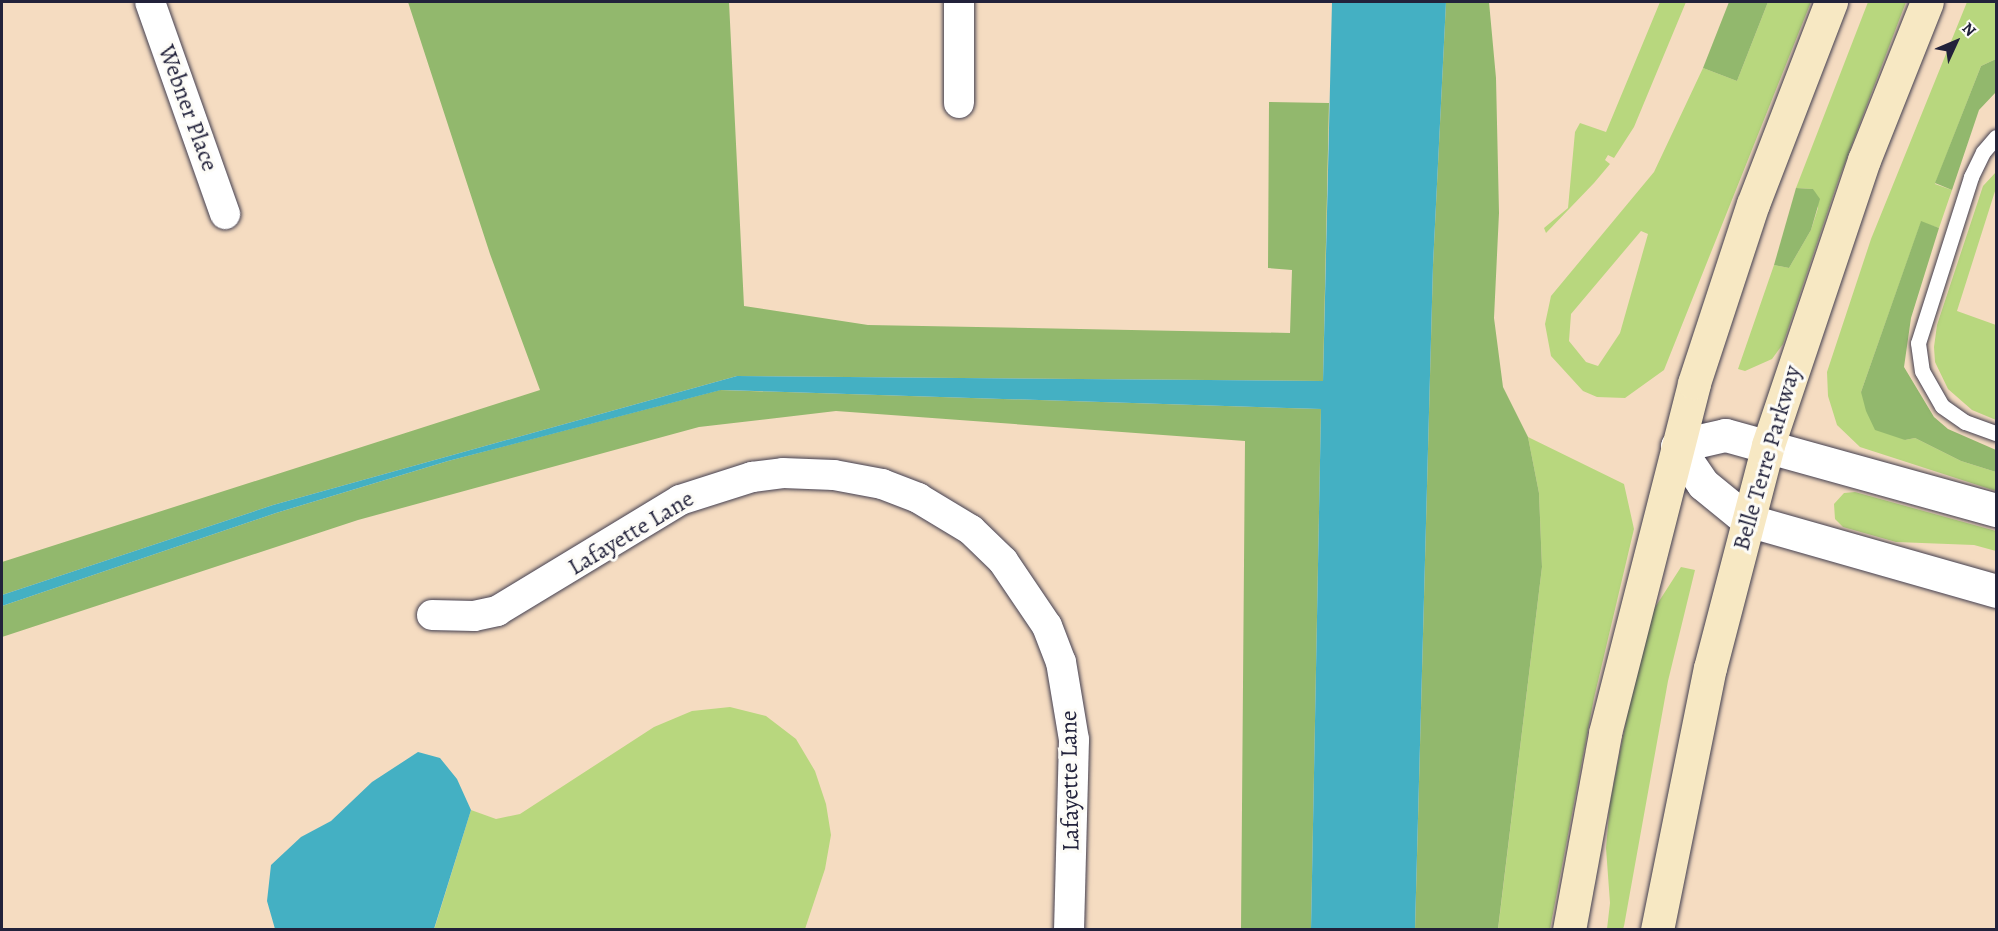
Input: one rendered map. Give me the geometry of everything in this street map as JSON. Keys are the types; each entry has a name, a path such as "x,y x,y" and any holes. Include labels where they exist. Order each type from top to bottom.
{"main road":[{"path":"1569,930 1605,733 1677,446 1753,204 1831,2"},
{"name":"Belle Terre Parkway","path":"1657,930 1689,761 1747,520 1768,445 1863,160 1927,2"}],"street":[{"name":"Webner Place","path":"150,2 225,214"},
{"path":"959,2 959,103"},
{"path":"1996,510 1768,445 1725,435 1677,446 1703,484 1747,520 1996,591"},
{"name":"Lafayette Lane","path":"432,615 474,616 498,611 680,501 752,477 783,473 834,475 882,484 918,498 971,530 1003,561 1047,626 1061,662 1074,740 1069,930"}],"lane":[{"path":"1996,137 1983,152 1971,177 1918,343 1922,371 1942,405 1965,422 1996,433"}],"green space":[{"path":"408,2 729,2 744,306 868,325 1290,333 1292,270 1268,268 1269,102 1329,103 1323,381 737,376 273,505 2,595 2,562 540,390 490,254"},
{"path":"1446,2 1489,2 1496,78 1499,213 1494,318 1503,387 1528,437 1539,493 1542,567 1498,929 1415,930 1433,265"},
{"path":"1660,2 1686,2 1634,127 1614,158 1608,155 1605,160 1610,164 1546,233 1544,228 1568,208 1575,132 1580,123 1606,132"},
{"path":"1729,2 1768,2 1737,81 1703,68"},
{"path":"1768,2 1811,2 1664,370 1625,398 1597,397 1583,391 1551,356 1545,324 1551,296 1654,172 1703,68 1737,81","holes":["1641,231 1648,234 1620,333 1598,366 1586,362 1569,341 1571,314"]},
{"path":"1868,2 1906,2 1838,181 1783,344 1772,359 1745,371 1738,369 1774,265 1789,268 1811,230 1818,208 1813,189 1796,188"},
{"path":"1967,2 1996,2 1996,59 1981,66 1935,184 1952,190 1939,228 1921,222 1861,392 1905,440 1915,438 1961,461 1996,472 1996,491 1860,447 1837,425 1828,396 1827,372 1871,239"},
{"path":"1996,59 1996,92 1979,110 1952,190 1935,183 1981,66"},
{"path":"1996,172 1996,188 1957,311 1996,325 1996,420 1972,410 1948,389 1935,362 1934,347 1937,325 1983,186"},
{"path":"1796,188 1813,189 1820,199 1811,230 1789,268 1774,265"},
{"path":"1921,221 1939,228 1911,318 1904,367 1934,417 1948,429 1996,450 1996,472 1961,461 1915,438 1905,440 1875,430 1866,411 1861,392"},
{"path":"720,390 1321,409 1311,929 1241,929 1245,441 836,411 699,427 358,520 2,637 2,606 276,513 448,461"},
{"path":"1528,437 1624,484 1634,529 1594,698 1550,929 1498,930 1542,567 1539,493"},
{"path":"1855,492 1996,531 1996,551 1974,545 1896,542 1843,527 1835,519 1834,504 1844,493"},
{"path":"1681,567 1695,570 1668,681 1624,926 1623,929 1607,929 1610,903 1606,848 1610,803 1629,706 1654,609"},
{"path":"730,707 766,716 796,739 815,771 826,804 831,835 825,869 805,929 434,930 471,810 496,819 520,814 654,727 692,711"}],"water":[{"path":"1332,2 1446,2 1433,265 1415,929 1311,929 1321,409 721,390 448,461 276,513 2,606 2,595 273,505 737,376 1323,381"},
{"path":"418,752 440,758 457,779 471,810 434,929 275,929 267,901 271,865 301,837 331,821 372,782"}]}
